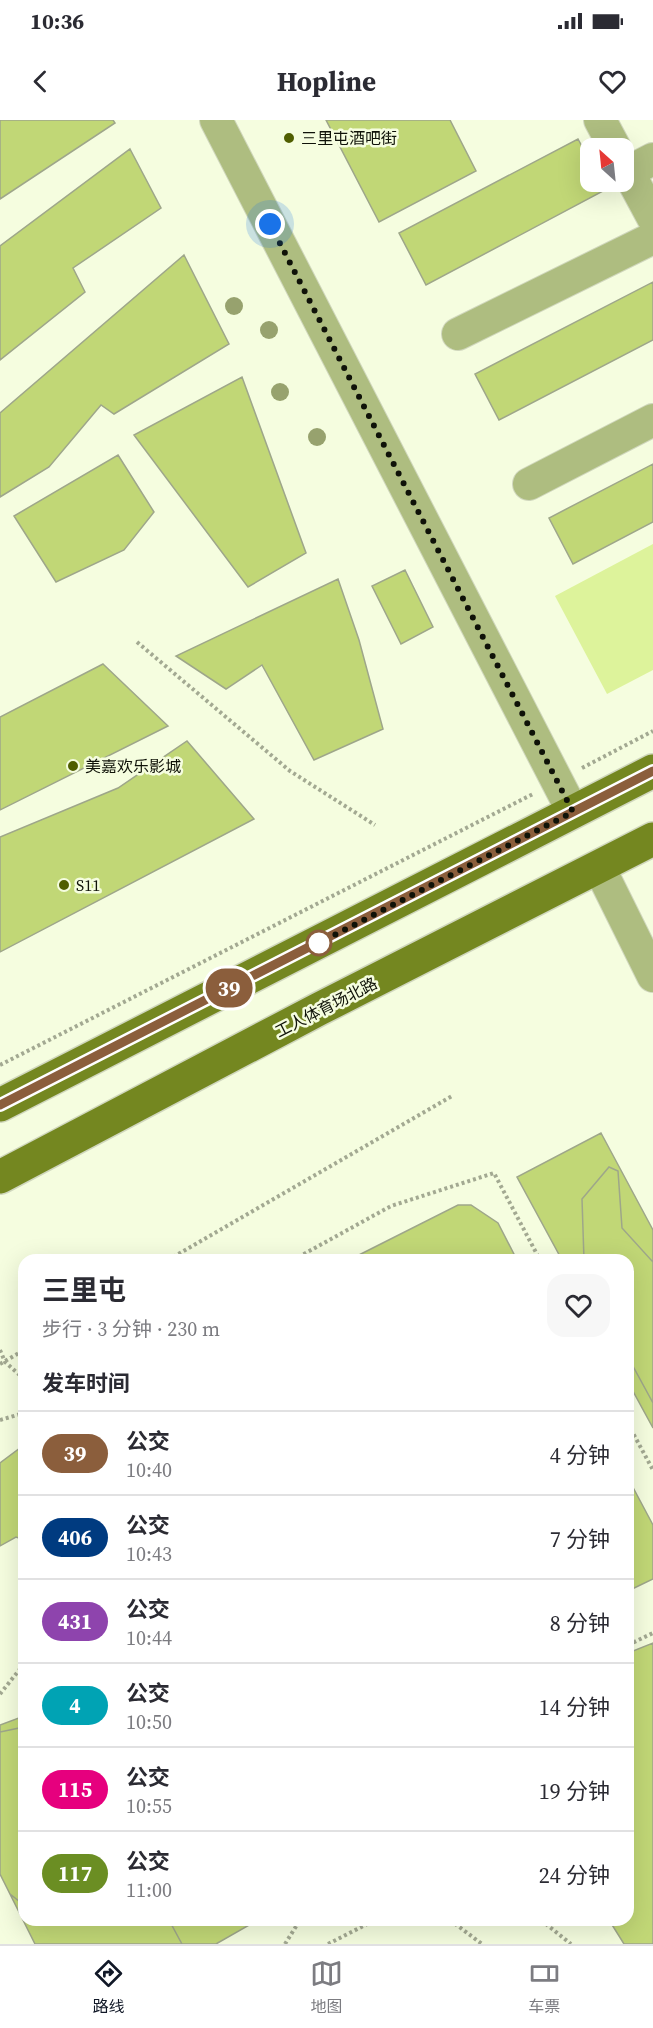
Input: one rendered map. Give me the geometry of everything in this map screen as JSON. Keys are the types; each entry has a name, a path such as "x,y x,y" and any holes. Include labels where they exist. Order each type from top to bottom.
{"main road":[{"path":"0,1105 653,771"},
{"name":"工人体育场北路","path":"0,1177 653,839"}],"street":[{"path":"216,120 573,812"},
{"path":"600,120 613,138"},
{"path":"634,171 653,218"},
{"path":"458,334 653,237"},
{"path":"529,484 653,420"},
{"path":"599,867 653,976"}],"path":[{"path":"137,642 290,771 375,825"},
{"path":"0,1065 653,731"},
{"path":"178,1254 452,1096"},
{"path":"304,1254 391,1206 494,1173 537,1254"},
{"path":"0,1350 5,1362 18,1373"},
{"path":"0,1364 18,1354"},
{"path":"0,1420 18,1415"},
{"path":"634,1435 653,1470"},
{"path":"634,1642 653,1633"},
{"path":"0,1694 18,1672"},
{"path":"285,1944 296,1926"},
{"path":"328,1944 363,1926"},
{"path":"458,1926 482,1944"},
{"path":"548,1926 571,1944"}],"green space":[{"path":"653,544 653,670 607,694 555,596"}],"building":[{"path":"0,120 113,120 115,123 0,199"},
{"path":"326,120 450,120 476,171 379,222"},
{"path":"578,139 580,143 580,192 601,192 426,285 399,233"},
{"path":"130,149 161,208 73,268 85,292 0,360 0,246"},
{"path":"184,255 229,344 114,414 101,405 49,467 0,497 0,413"},
{"path":"653,282 653,340 499,420 475,374"},
{"path":"242,377 306,553 248,587 134,435"},
{"path":"118,455 154,512 124,550 56,582 14,516"},
{"path":"653,464 653,522 573,564 549,518"},
{"path":"405,570 433,627 401,644 372,586"},
{"path":"338,579 359,640 383,729 314,760 262,665 226,689 176,656"},
{"path":"103,664 168,726 0,810 0,717"},
{"name":"S11","path":"187,741 254,819 0,952 0,837 118,788"},
{"path":"601,1133 653,1230 653,1428 634,1393 634,1254 559,1254 517,1177"},
{"path":"609,1167 618,1171 622,1228 653,1262 653,1403 634,1368 634,1254 584,1254 582,1199"},
{"path":"458,1205 471,1205 498,1223 514,1254 361,1254"},
{"path":"18,1450 18,1538 0,1546 0,1463"},
{"path":"18,1450 18,1538 0,1546 0,1463"},
{"path":"634,1489 653,1525 653,1579 634,1588"},
{"path":"653,1643 653,1944 624,1944 613,1926 634,1926 634,1651"},
{"path":"18,1718 18,1910 0,1874 0,1725"},
{"path":"18,1728 18,1900 10,1894 0,1874 0,1732"},
{"path":"26,1926 248,1926 216,1944 35,1944"},
{"path":"172,1926 248,1926 216,1944 182,1944"}],"bus line":[{"name":"39","path":"0,1105 653,771"}],"place":[{"name":"三里屯酒吧街","path":"289,138"},
{"name":"美嘉欢乐影城","path":"73,766"},
{"name":"S11","path":"64,885"}],"route":[{"path":"270,224 573,812 319,943"}]}
